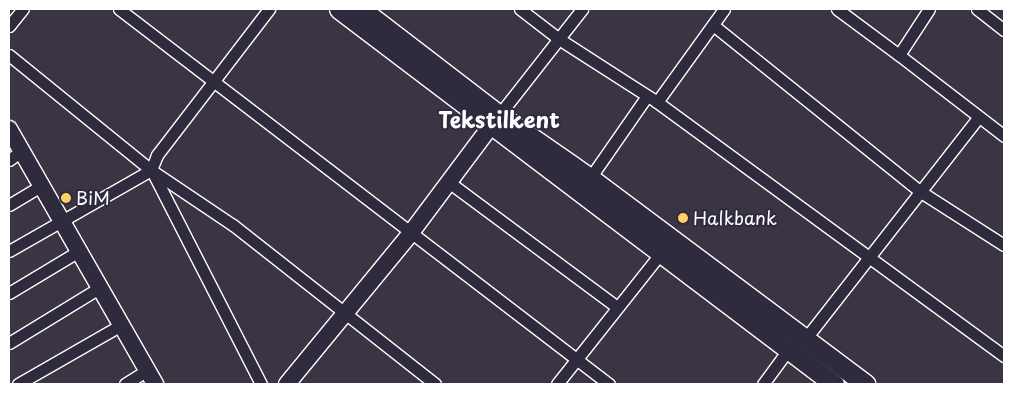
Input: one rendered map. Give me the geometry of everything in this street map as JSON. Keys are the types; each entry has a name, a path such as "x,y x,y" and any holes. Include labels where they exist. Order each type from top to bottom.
{"main road":[{"path":"339,9 495,120 590,178 865,384"},
{"path":"361,9 495,120 661,252 834,384"}],"street":[{"path":"9,26 22,9"},
{"path":"119,9 212,83 609,384"},
{"path":"9,251 151,170 157,156 269,9"},
{"path":"520,9 559,39 652,99 871,257 1004,356"},
{"path":"287,384 410,234 450,183 495,120 582,9"},
{"path":"590,178 724,9"},
{"path":"837,9 1004,136"},
{"path":"899,55 929,9"},
{"path":"977,9 1004,30"},
{"path":"712,25 922,192 1004,245"},
{"path":"9,55 151,170 233,225 435,384"},
{"path":"806,338 978,118"},
{"path":"9,129 14,156 41,186 155,384"},
{"path":"151,170 261,384"},
{"path":"450,183 617,307"},
{"path":"9,205 41,186"},
{"path":"9,293 79,251"},
{"path":"557,384 661,252"},
{"path":"9,343 99,288"},
{"path":"18,384 122,325"},
{"path":"763,384 788,350"},
{"path":"125,384 147,370"}],"place":[{"name":"BiM","path":"66,198"},
{"name":"Halkbank","path":"683,218"}],"district":[{"name":"Tekstilkent","path":"499,119"}]}
